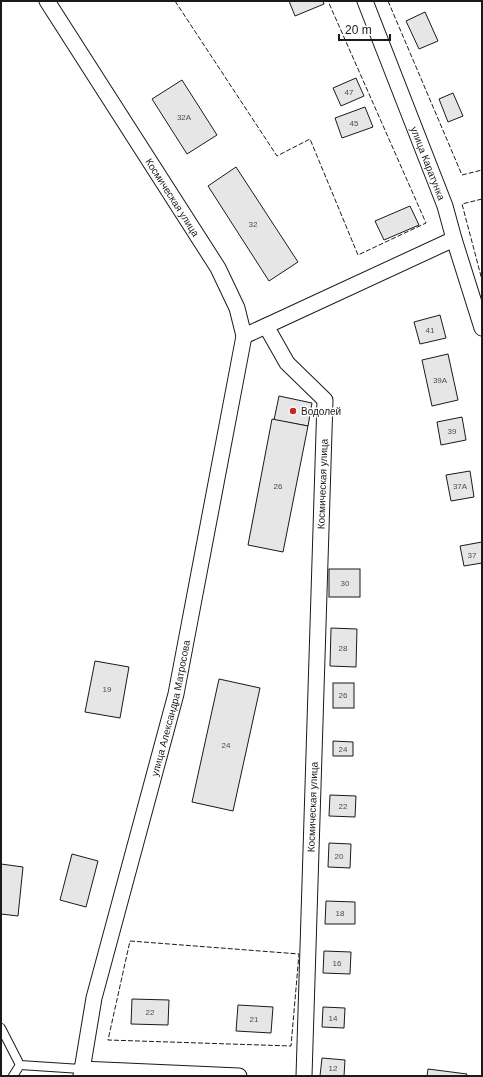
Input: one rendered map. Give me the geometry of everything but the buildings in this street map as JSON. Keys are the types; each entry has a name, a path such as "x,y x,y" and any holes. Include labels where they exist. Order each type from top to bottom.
{"street":[{"name":"Космическая улица","path":"47,1 218,268 237,308 244,336"},
{"name":"улица Каратунка","path":"365,1 445,206 482,328"},
{"path":"244,336 454,239"},
{"name":"Космическая улица","path":"266,326 287,363 325,400 304,1076"},
{"name":"улица Александра Матросова","path":"81,1073 94,998 176,694 244,336"},
{"path":"81,1073 239,1076"}],"lane":[{"path":"1,1028 20,1065"},
{"path":"20,1065 81,1073"},
{"path":"13,1076 20,1065"}],"fence":[{"path":"175,1 277,156 310,139 358,255 426,223 328,1"},
{"path":"388,1 462,175 482,170"},
{"path":"482,199 462,204 482,280"},
{"path":"130,941 299,954 291,1046 108,1040 130,941"}],"place":[{"name":"Водолей","path":"293,411"}]}
